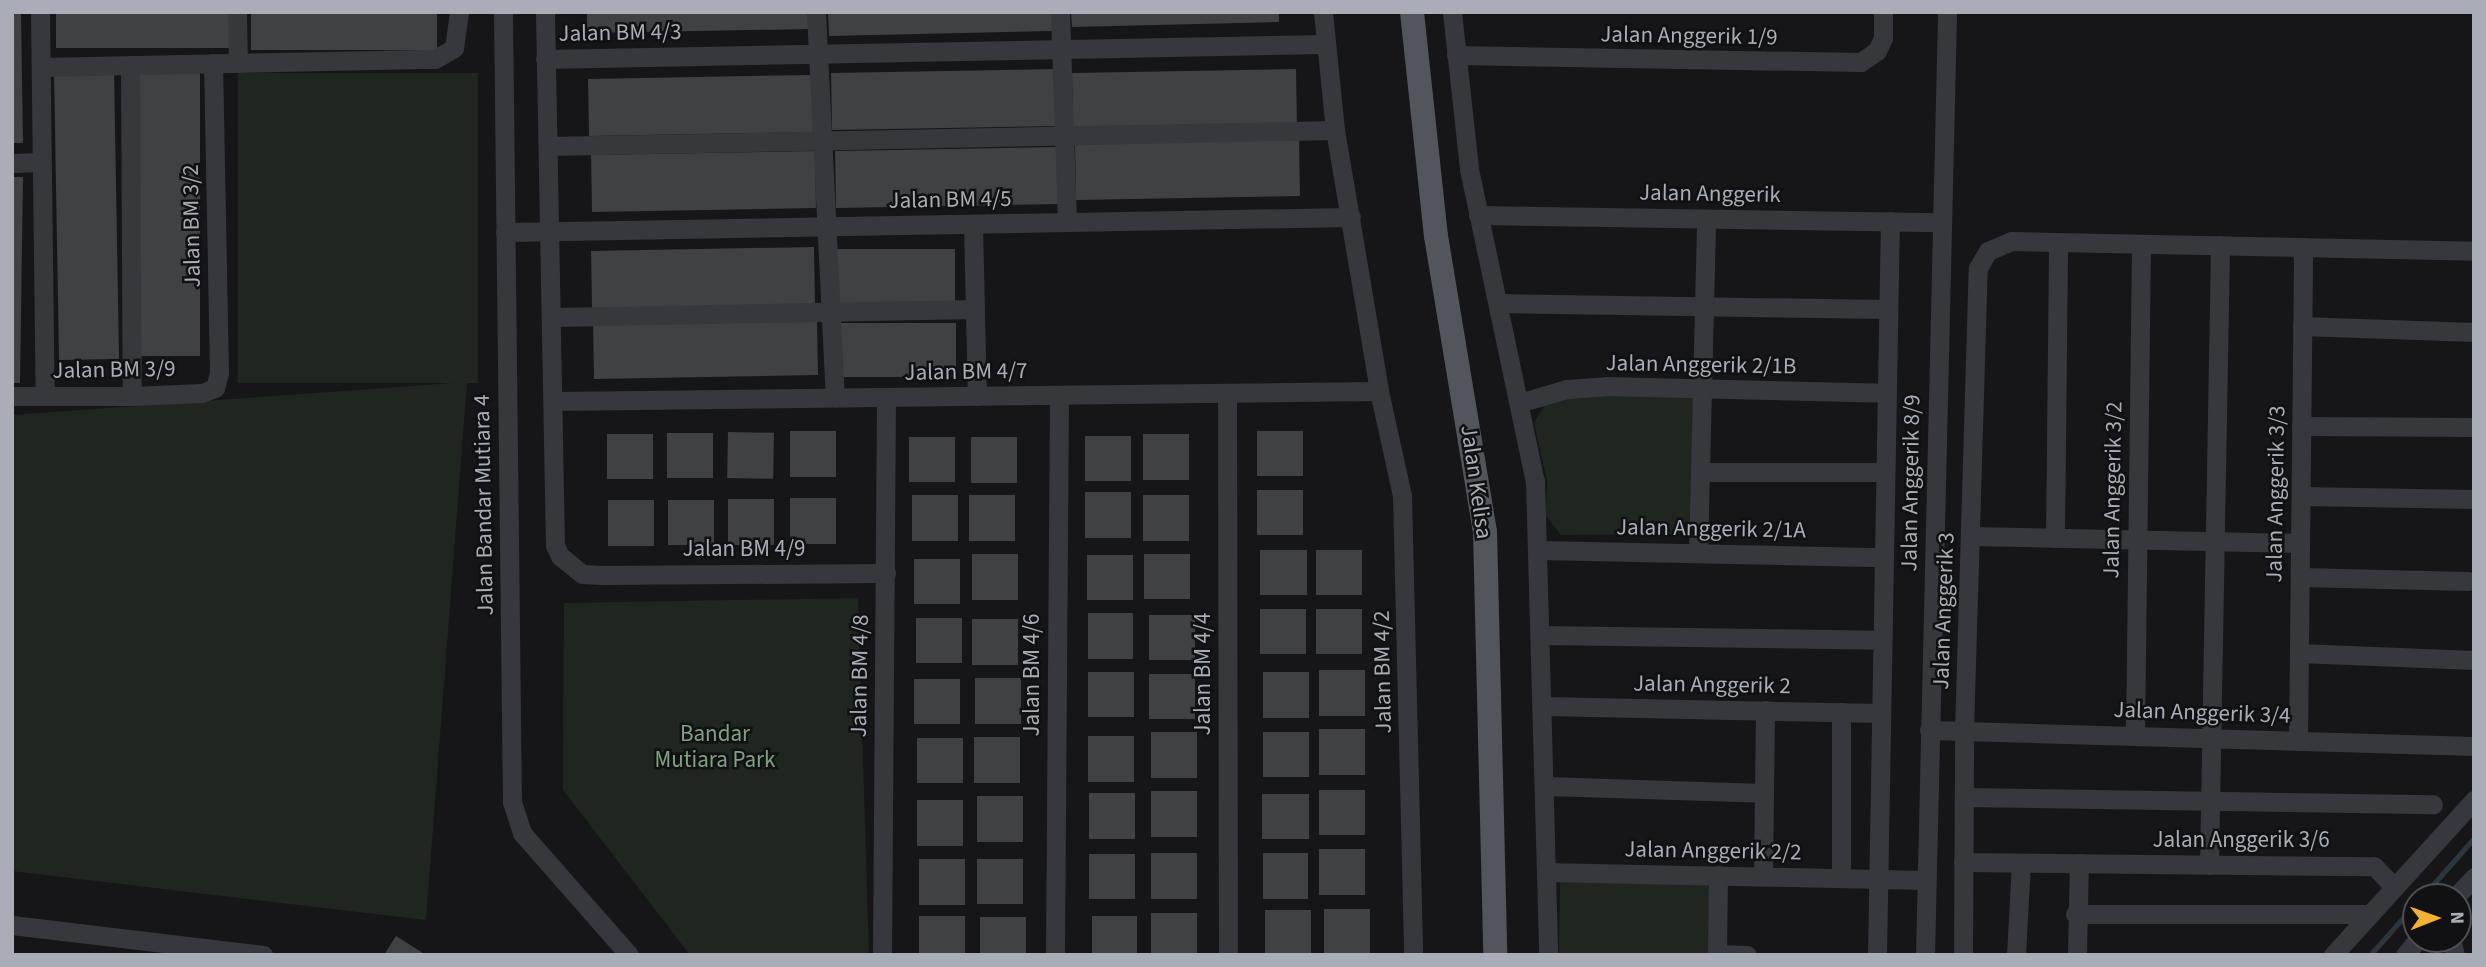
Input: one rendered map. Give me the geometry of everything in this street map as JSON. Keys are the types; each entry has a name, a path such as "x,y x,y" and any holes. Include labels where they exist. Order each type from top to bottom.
{"main road":[{"name":"Jalan Kelisa","path":"1412,12 1436,236 1485,532 1494,955"}],"street":[{"path":"40,12 45,396"},
{"path":"237,12 239,63"},
{"path":"41,67 435,59 454,48 459,12"},
{"name":"Jalan Bandar Mutiara 4","path":"503,12 514,816 522,833 629,955"},
{"name":"Jalan BM 4/9","path":"545,12 555,401 555,545 570,567 582,574 886,573"},
{"path":"816,12 835,398"},
{"path":"1060,12 1067,222"},
{"name":"Jalan BM 4/2","path":"1322,12 1335,130 1379,391 1399,476 1404,530 1413,955"},
{"path":"1452,12 1478,215 1535,481 1545,706 1548,955"},
{"name":"Jalan Anggerik 1/9","path":"1456,55 1861,62 1877,51 1883,38 1883,12"},
{"name":"Jalan Anggerik 8/9","path":"1925,955 1947,12"},
{"name":"Jalan BM 4/3","path":"545,59 1325,44"},
{"name":"Jalan BM 3/2","path":"214,63 219,373 215,388"},
{"path":"130,65 132,397"},
{"path":"548,146 1335,130"},
{"path":"12,163 41,162"},
{"name":"Jalan Anggerik","path":"1478,215 1942,222"},
{"name":"Jalan BM 4/5","path":"505,232 1351,217"},
{"path":"1698,553 1706,219"},
{"path":"1877,955 1884,393 1889,221"},
{"path":"973,224 977,396"},
{"path":"2055,538 2058,242 2474,251"},
{"name":"Jalan Anggerik 3","path":"1963,955 1964,731 1978,268 1999,243 2058,242"},
{"name":"Jalan Anggerik 3/2","path":"2135,736 2141,244"},
{"path":"2209,865 2220,245"},
{"name":"Jalan Anggerik 3/3","path":"2298,741 2303,247"},
{"path":"1499,303 1887,309"},
{"path":"552,317 975,309"},
{"path":"2302,326 2474,332"},
{"name":"Jalan Anggerik 2/1B","path":"1519,403 1567,389 1606,386 1884,393"},
{"name":"Jalan BM 3/9","path":"12,396 132,397 202,393 215,388"},
{"name":"Jalan BM 4/7","path":"555,401 1379,391"},
{"name":"Jalan BM 4/4","path":"1227,393 1228,955"},
{"name":"Jalan BM 4/6","path":"1055,955 1059,395"},
{"name":"Jalan BM 4/8","path":"882,955 886,397"},
{"path":"2301,426 2474,427"},
{"path":"1700,472 1883,472"},
{"path":"2301,496 2474,499"},
{"path":"1970,536 2300,543"},
{"name":"Jalan Anggerik 2/1A","path":"1539,550 1882,557"},
{"path":"2300,577 2468,581"},
{"path":"1540,635 1880,640"},
{"path":"2299,653 2474,660"},
{"name":"Jalan Anggerik 2","path":"1545,706 1879,713"},
{"path":"1763,876 1765,710"},
{"path":"1841,712 1841,878"},
{"name":"Jalan Anggerik 3/4","path":"1929,730 2474,746"},
{"path":"1545,786 1764,793"},
{"path":"1964,797 2433,804"},
{"path":"2333,955 2474,800"},
{"name":"Jalan Anggerik 3/6","path":"1964,862 2374,866 2394,887"},
{"path":"2077,955 2075,914 2079,863"},
{"path":"2017,955 2021,864"},
{"name":"Jalan Anggerik 2/2","path":"1546,872 1925,880"},
{"path":"1718,875 1717,954 1747,955"},
{"path":"2075,914 2370,914"},
{"path":"12,925 263,955"}],"green space":[{"path":"238,73 478,73 478,383 238,383"},
{"path":"467,382 426,920 12,871 12,415"},
{"path":"1600,394 1693,397 1693,534 1561,535 1546,516 1547,481 1534,422 1546,404 1557,399"},
{"name":"Bandar Mutiara Park","path":"858,598 869,955 690,955 563,790 564,603"},
{"path":"1560,881 1711,884 1710,955 1559,955"}],"building":[{"path":"12,12 21,12 23,143 12,143"},
{"path":"56,12 232,12 232,48 56,48"},
{"path":"251,12 437,12 437,50 251,50"},
{"path":"587,12 811,12 811,29 587,33"},
{"path":"828,12 1052,12 1052,31 829,36"},
{"path":"1071,12 1279,12 1279,22 1072,27"},
{"path":"140,66 200,66 200,356 140,356"},
{"path":"1055,69 1056,126 832,130 831,73"},
{"path":"1296,69 1297,125 1073,129 1072,73"},
{"path":"114,70 119,359 59,360 54,71"},
{"path":"812,75 813,132 589,136 588,79"},
{"path":"1299,140 1300,196 1076,200 1075,144"},
{"path":"1058,147 1059,204 836,208 835,151"},
{"path":"815,151 816,208 592,212 591,155"},
{"path":"12,177 23,177 20,383 12,383"},
{"path":"814,247 815,304 592,308 591,251"},
{"path":"834,249 955,249 955,303 834,303"},
{"path":"817,319 818,375 594,379 593,323"},
{"path":"836,323 956,323 956,377 836,377"},
{"path":"790,431 836,431 836,477 790,477"},
{"path":"1257,431 1303,431 1303,476 1257,476"},
{"path":"728,432 774,433 773,479 727,478"},
{"path":"667,433 713,433 713,478 667,478"},
{"path":"607,434 653,434 653,479 607,479"},
{"path":"1143,434 1189,434 1189,480 1143,480"},
{"path":"1085,436 1131,436 1131,481 1085,481"},
{"path":"909,437 955,437 955,482 909,482"},
{"path":"971,437 1017,437 1017,483 971,483"},
{"path":"1257,490 1303,490 1303,535 1257,535"},
{"path":"1085,492 1131,492 1131,538 1085,538"},
{"path":"912,495 958,495 958,541 912,541"},
{"path":"969,495 1015,495 1015,541 969,541"},
{"path":"1143,495 1189,495 1189,541 1143,541"},
{"path":"790,498 836,498 836,544 790,544"},
{"path":"728,499 774,499 774,545 728,545"},
{"path":"608,500 654,500 654,546 608,546"},
{"path":"668,500 714,500 714,545 668,545"},
{"path":"1260,550 1307,550 1307,595 1260,595"},
{"path":"1316,550 1362,550 1362,595 1316,595"},
{"path":"972,554 1018,554 1018,600 972,600"},
{"path":"1144,554 1190,554 1190,599 1144,599"},
{"path":"1087,555 1133,555 1133,600 1087,600"},
{"path":"914,559 960,559 960,604 914,604"},
{"path":"1260,609 1306,609 1306,654 1260,654"},
{"path":"1316,609 1362,609 1362,654 1316,654"},
{"path":"1088,613 1133,613 1133,659 1088,659"},
{"path":"1149,615 1195,615 1195,660 1149,660"},
{"path":"916,618 962,618 962,663 916,663"},
{"path":"972,619 1018,619 1018,665 972,665"},
{"path":"1319,670 1365,670 1365,716 1319,716"},
{"path":"1088,672 1134,672 1134,717 1088,717"},
{"path":"1263,672 1309,672 1309,718 1263,718"},
{"path":"1149,674 1195,674 1195,719 1149,719"},
{"path":"975,678 1021,678 1021,724 975,724"},
{"path":"914,679 960,679 960,724 914,724"},
{"path":"1319,729 1365,729 1365,775 1319,775"},
{"path":"1151,732 1197,732 1197,778 1151,778"},
{"path":"1263,732 1309,732 1309,777 1263,777"},
{"path":"1088,736 1134,736 1134,782 1088,782"},
{"path":"974,737 1020,737 1020,783 974,783"},
{"path":"917,738 963,738 963,783 917,783"},
{"path":"1319,790 1365,790 1365,835 1319,835"},
{"path":"1151,791 1197,791 1197,837 1151,837"},
{"path":"1089,793 1135,793 1135,839 1089,839"},
{"path":"1262,794 1309,794 1309,839 1262,839"},
{"path":"977,796 1023,796 1023,842 977,842"},
{"path":"917,800 963,800 963,846 917,846"},
{"path":"1319,849 1365,849 1365,895 1319,895"},
{"path":"1151,853 1197,853 1197,899 1151,899"},
{"path":"1263,853 1308,853 1308,899 1263,899"},
{"path":"1089,854 1135,854 1135,899 1089,899"},
{"path":"919,859 965,859 965,905 919,905"},
{"path":"977,859 1023,859 1023,904 977,904"},
{"path":"1324,909 1370,909 1370,955 1324,955"},
{"path":"1265,910 1311,910 1311,955 1265,955"},
{"path":"1151,913 1197,913 1197,955 1151,955"},
{"path":"919,916 965,916 965,955 919,955"},
{"path":"1092,916 1137,916 1137,955 1092,955"},
{"path":"980,917 1026,917 1026,955 980,955"},
{"path":"396,936 426,955 384,955"}],"waterway":[{"path":"2434,883 2474,838"},
{"path":"2370,955 2402,919"}]}
